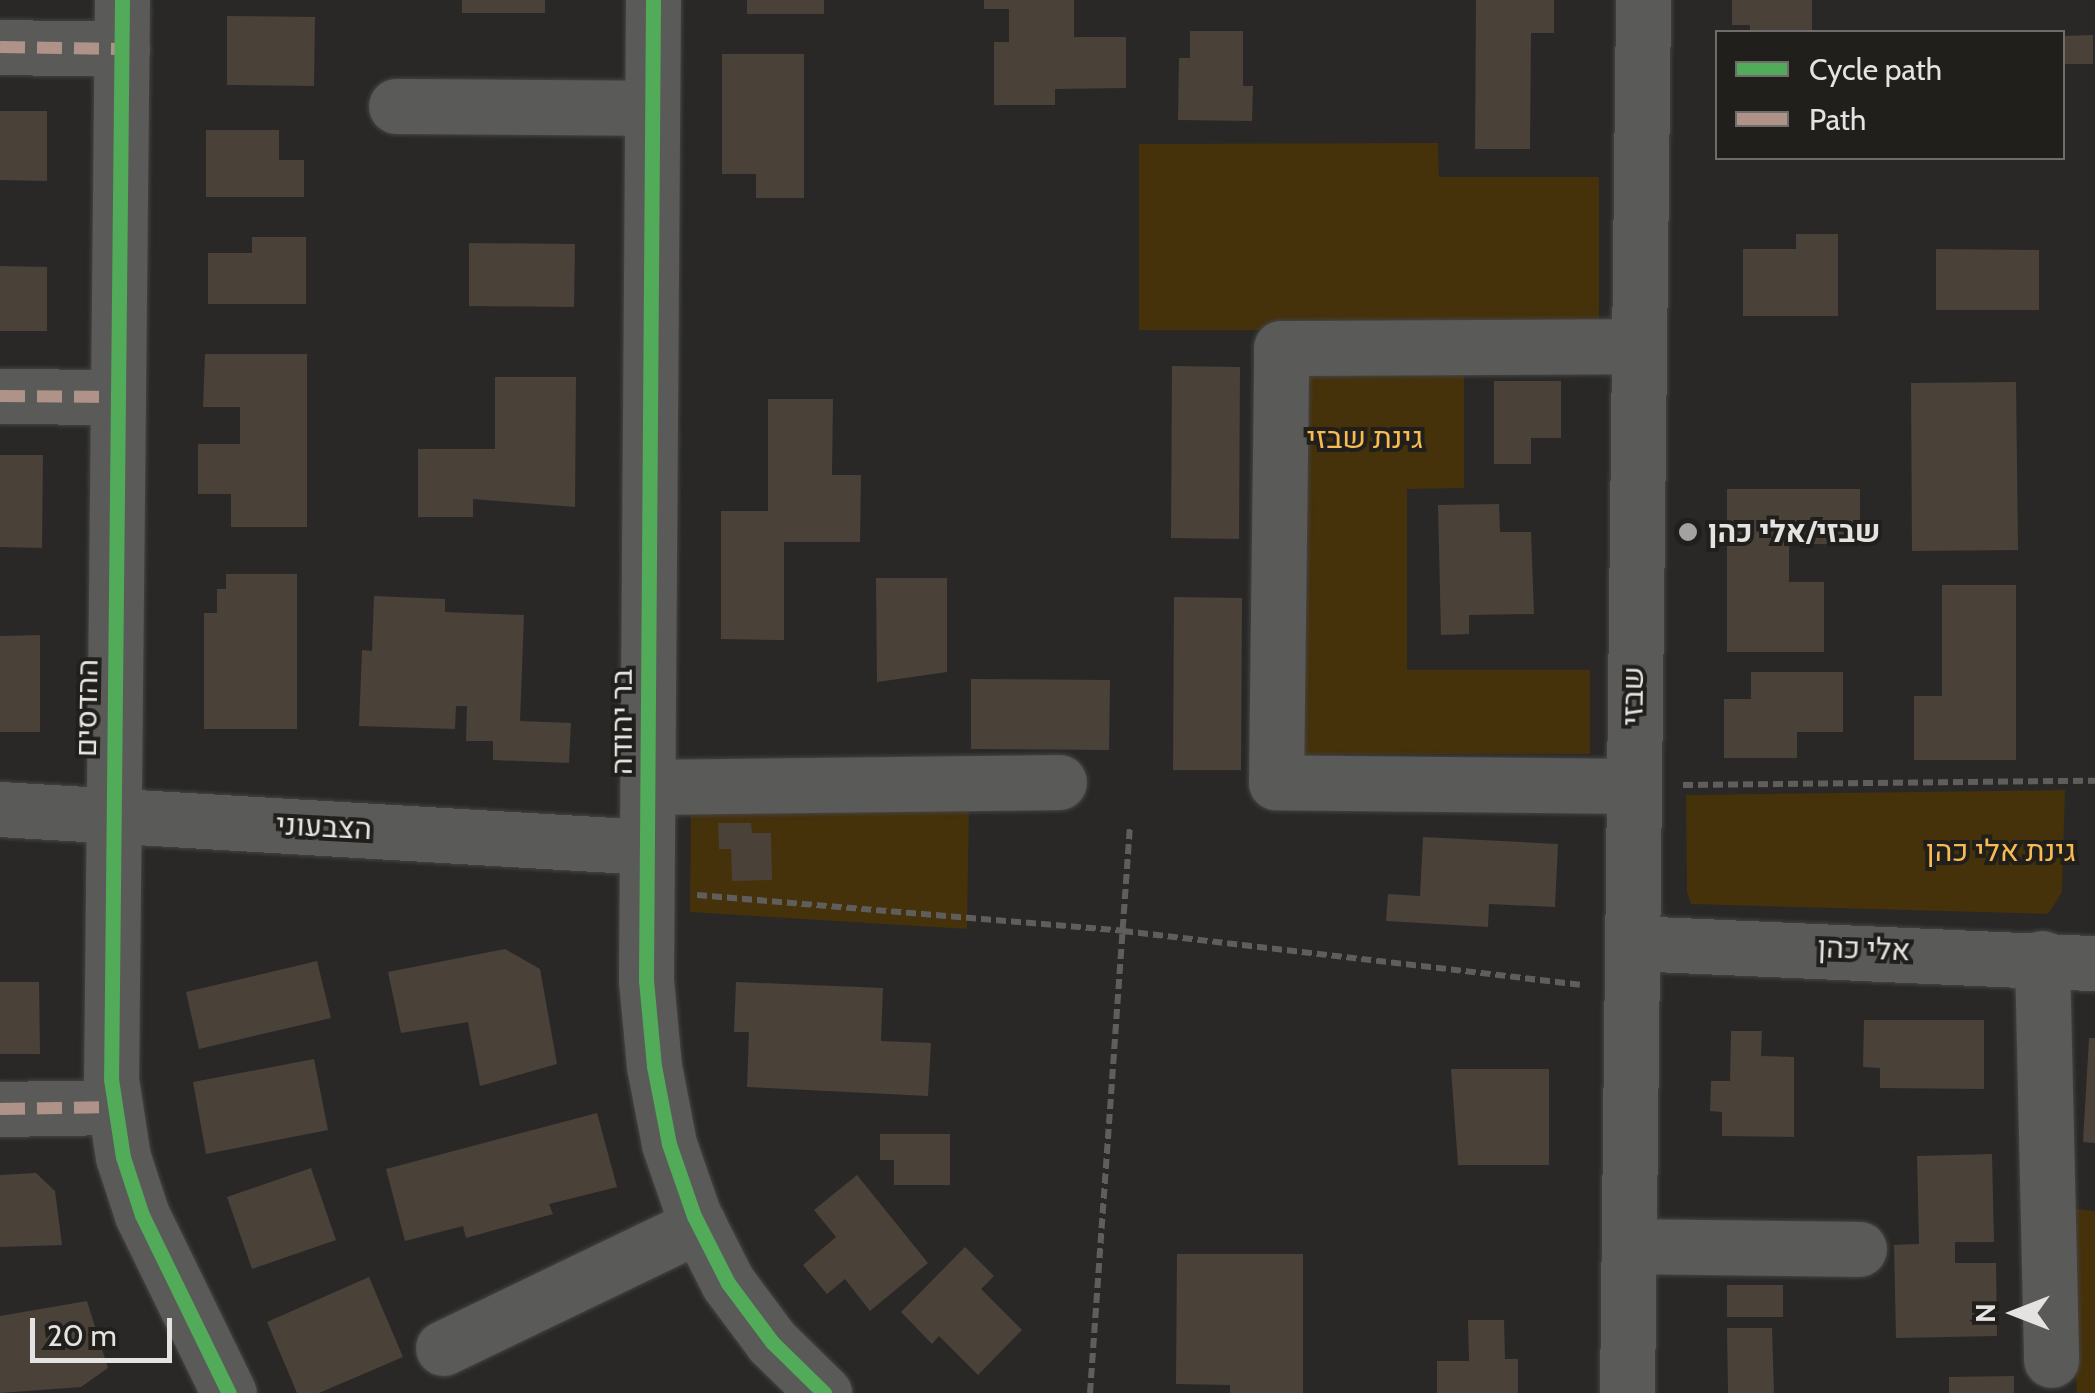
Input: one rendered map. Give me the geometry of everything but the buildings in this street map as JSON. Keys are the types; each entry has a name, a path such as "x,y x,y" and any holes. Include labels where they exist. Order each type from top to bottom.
{"street":[{"name":"בר יהודה","path":"653,0 647,868 654,1066 670,1144 699,1225 761,1328 824,1393"},
{"name":"שבזי","path":"1627,1393 1642,0"},
{"path":"0,47 122,24"},
{"name":"ההדסים","path":"122,24 113,814 114,1107 142,1215 229,1393"},
{"path":"396,106 652,108"},
{"path":"1632,786 1276,782 1281,348 1639,346"},
{"path":"0,396 118,397"},
{"path":"649,787 1060,782"},
{"name":"הצבעוני","path":"0,809 113,814 647,868"},
{"path":"2051,1360 2069,960"},
{"name":"אלי כהן","path":"1631,967 2069,960"},
{"path":"0,1109 114,1107"},
{"path":"443,1348 699,1225"},
{"path":"1628,1246 1859,1249"}],"path":[{"path":"1632,786 2095,781"},
{"path":"1090,1393 1130,824"},
{"path":"647,868 1122,930 1631,967"}],"green space":[{"path":"1438,143 1439,177 1599,177 1599,330 1139,330 1139,144"},
{"name":"גינת שבזי","path":"1464,371 1464,488 1407,489 1407,670 1590,670 1590,754 1299,754 1299,373"},
{"name":"גינת אלי כהן","path":"2065,790 2062,892 2048,914 1691,904 1687,892 1686,795"},
{"path":"969,803 967,929 690,912 691,804"},
{"path":"2062,1207 2095,1211 2095,1393 2077,1393"}],"marked path":[{"path":"0,47 122,49"},
{"path":"0,396 118,397"},
{"path":"0,1109 115,1107"}],"cycle path":[{"path":"122,0 111,1079 123,1157 142,1215 229,1393"},
{"path":"653,0 646,980 654,1066 669,1144 694,1216 728,1283 772,1342 824,1393"}],"place":[{"name":"שבזי/אלי כהן","path":"1688,532"}]}
